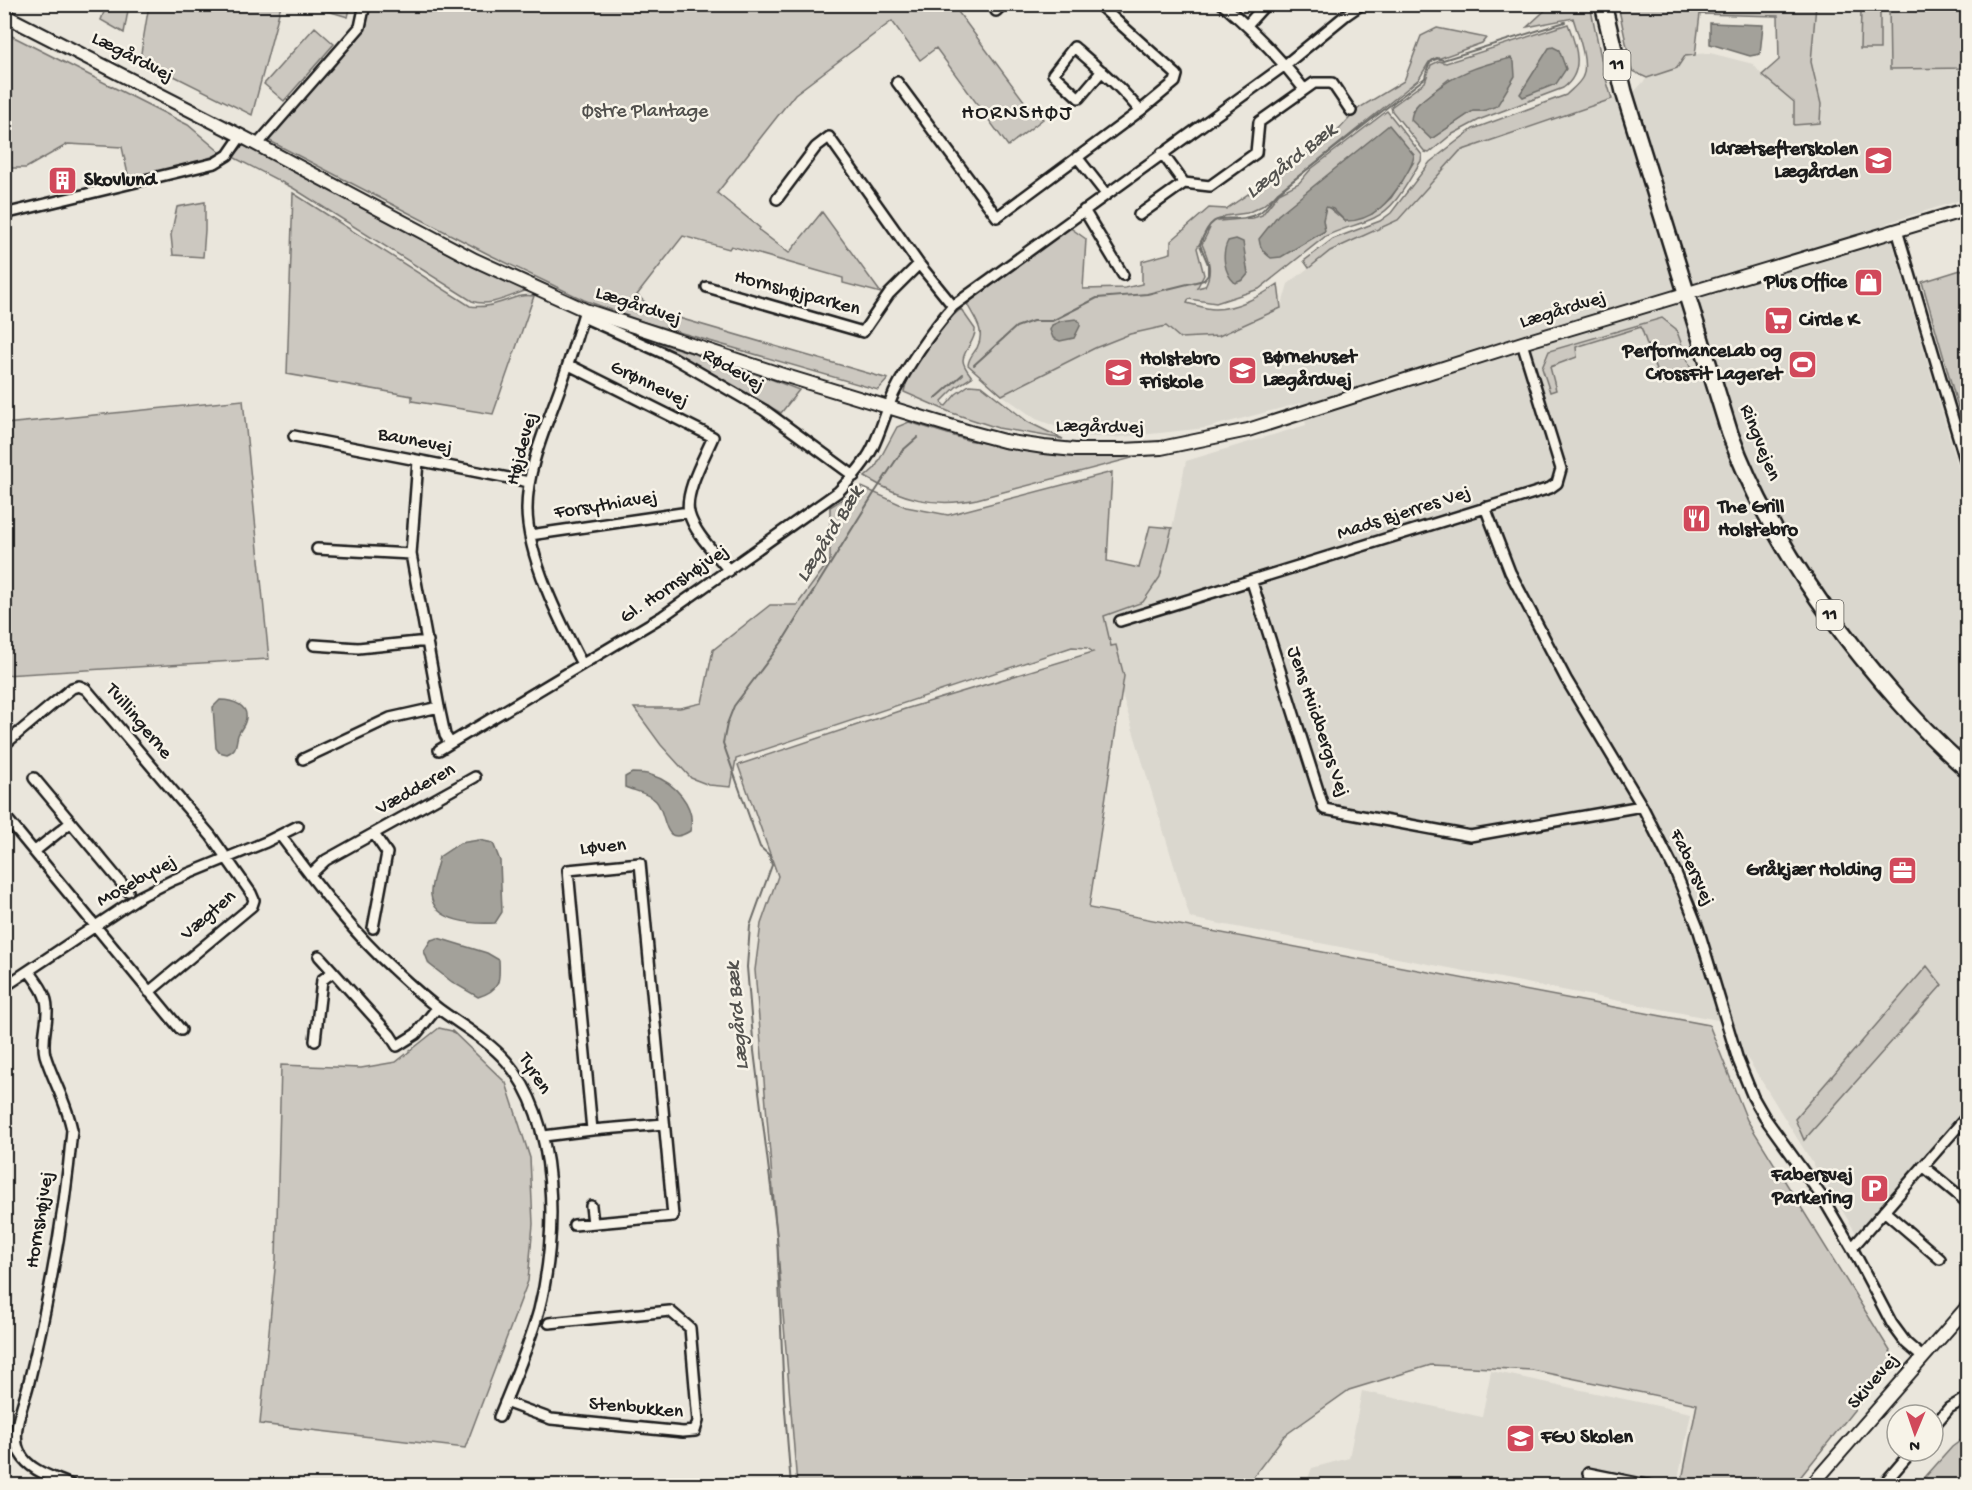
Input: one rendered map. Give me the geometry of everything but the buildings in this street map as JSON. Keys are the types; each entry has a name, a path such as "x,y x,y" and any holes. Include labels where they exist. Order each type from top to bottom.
{"main road":[{"name":"Ringvejen","path":"1603,4 1624,92 1736,449 1747,475 1786,548 1834,622 1871,670 1927,732 1968,770"}],"street":[{"path":"257,145 360,27 365,4"},
{"path":"897,82 997,217 1140,111 1175,82 1177,75 1098,4"},
{"path":"1222,4 1247,25 1304,89"},
{"path":"1247,25 1266,4"},
{"path":"889,407 910,363 927,337 953,306 1285,65 1362,4"},
{"name":"Lægårdvej","path":"4,15 241,136 475,260 584,314 970,432 1004,441 1075,450 1161,448 1248,430 1522,344 1968,209"},
{"path":"1102,72 1079,98 1053,74 1074,47 1102,72 1123,91 1140,111"},
{"path":"1139,215 1184,183 1210,186 1256,153 1259,122 1314,83 1332,83 1351,111"},
{"path":"4,214 214,163 228,155 241,136"},
{"path":"777,199 816,147 829,137 919,264 953,306"},
{"path":"1162,153 1184,183"},
{"path":"1077,157 1106,194"},
{"path":"1084,210 1123,275"},
{"path":"1897,230 1968,470"},
{"name":"Hornshøjparken","path":"707,287 863,332 889,294 919,264"},
{"name":"Højdevej","path":"582,664 538,568 530,536 527,510 529,482 534,461 569,365 584,314"},
{"name":"Rødevej","path":"584,314 674,358 764,410 854,476"},
{"name":"Mads Bjerres Vej","path":"1120,621 1550,488 1560,478 1561,469 1522,344"},
{"name":"Grønnevej","path":"569,365 713,437 690,490 689,512"},
{"name":"Gl. Hornshøjvej","path":"439,750 663,616 821,506 854,476 872,449 889,407"},
{"name":"Baunevej","path":"294,436 529,482"},
{"path":"418,461 411,554 440,707 450,743"},
{"name":"Fabersvej","path":"1485,507 1510,572 1566,679 1642,806 1676,873 1698,928 1738,1060 1753,1097 1765,1118 1822,1197 1892,1324 1922,1357"},
{"path":"689,512 699,532 729,571"},
{"name":"Forsythiavej","path":"530,536 689,512"},
{"path":"317,549 411,554"},
{"name":"Jens Hvidbergs Vej","path":"1252,582 1324,809 1470,836 1642,806"},
{"path":"314,645 358,648 428,641"},
{"name":"Tvillingerne","path":"4,745 72,688 79,686 86,689 211,836 226,858"},
{"path":"303,759 390,718 440,707"},
{"name":"Vædderen","path":"310,875 326,860 475,777"},
{"path":"34,778 128,891"},
{"path":"4,815 181,1030"},
{"path":"35,851 70,823"},
{"name":"Mosebyvej","path":"4,987 139,897 298,826"},
{"name":"Vædderen","path":"373,928 387,853 374,834"},
{"name":"Tyren","path":"280,835 349,925 391,967 437,1008 490,1044 508,1062 535,1108 544,1136 549,1170 550,1211 547,1267 539,1311 499,1417"},
{"name":"Vægten","path":"149,992 252,906 254,900 251,893 226,858"},
{"name":"Løven","path":"574,1225 673,1216 640,863 568,870 592,1130"},
{"path":"319,956 390,1035 397,1046 416,1034 437,1008"},
{"name":"Hornshøjvej","path":"29,971 46,1000 48,1008 44,1052 69,1112 72,1130 52,1269 16,1433 18,1452 30,1467 73,1485"},
{"path":"315,1041 322,980 333,972"},
{"path":"1852,1248 1966,1122"},
{"path":"544,1136 664,1124"},
{"path":"1923,1167 1968,1203"},
{"path":"591,1206 593,1223"},
{"path":"1884,1211 1940,1259"},
{"name":"Skivevej","path":"1811,1485 1968,1306"},
{"name":"Stenbukken","path":"505,1402 551,1419 683,1432 695,1431 698,1421 690,1328 670,1311 549,1323"},
{"path":"1945,1413 1968,1397"},
{"path":"1882,1485 1901,1463"},
{"path":"1588,1473 1652,1485"}],"shaded area":[{"path":"1816,5 1967,5 1967,198 1887,223 1967,497 1967,1108 1858,1236 1751,1064 1718,1020 1190,918 1118,681 1104,616 1143,602 1160,577 1186,461 1306,425 1301,403 1206,428 1113,438 1081,436 1036,419 1002,395 1095,348 1130,334 1281,308 1288,284 1330,251 1398,220 1460,151 1634,92 1647,78 1677,68 1685,55 1710,53 1753,64 1762,75 1819,123 1821,104 1811,62"},
{"path":"1710,23 1763,25 1760,54 1750,56 1710,44"},
{"path":"1549,48 1559,50 1566,69 1556,84 1523,97 1520,94"},
{"path":"1511,58 1514,62 1515,76 1497,106 1483,111 1473,111 1431,139 1411,120 1420,102 1449,81 1478,67"},
{"path":"1389,125 1414,155 1403,180 1386,202 1364,218 1345,221 1333,209 1326,207 1323,220 1325,231 1281,257 1271,258 1266,254 1259,239 1278,215"},
{"path":"1236,239 1243,242 1248,274 1243,280 1235,283 1228,274 1224,257 1228,241"},
{"path":"1076,319 1080,322 1080,326 1074,338 1060,341 1053,338 1050,330 1052,325"},
{"path":"220,700 239,705 245,711 246,716 235,748 227,754 219,752 216,748 213,707"},
{"path":"632,773 644,773 660,778 682,796 690,813 690,831 674,836 670,833 656,801 645,794 625,787 625,777"},
{"path":"479,840 493,843 500,861 502,912 495,923 467,922 447,916 439,911 431,895 439,857 460,843"},
{"path":"438,938 487,953 499,960 499,979 495,987 478,997 452,982 429,964 424,951 431,940"},
{"name":"FGU Skolen","path":"1491,1371 1691,1413 1677,1485 1648,1479 1646,1486 1305,1486 1312,1468 1349,1458 1362,1391 1482,1417"}],"green space":[{"path":"107,4 129,5 124,33 101,20"},
{"path":"323,4 351,5 348,17 321,9"},
{"name":"Østre Plantage","path":"367,4 953,5 1030,109 1043,119 1008,146 936,48 920,60 892,21 795,94 717,193 789,253 822,212 881,293 843,283 843,278 731,246 729,249 683,236 637,295 655,311 888,379 878,390 644,322 584,300 490,255 266,139 358,39"},
{"path":"149,5 281,5 252,115 140,59"},
{"path":"1551,5 1590,5 1612,99 1460,151 1398,220 1330,251 1309,268 1304,261 1333,239 1380,221 1391,213 1430,162 1473,129 1566,95 1577,85 1582,78 1585,65 1573,18 1527,27"},
{"path":"1618,5 1816,5 1811,62 1821,104 1820,123 1794,125 1794,102 1762,75 1779,60 1778,16 1700,14 1695,55 1685,56 1677,68 1647,78 1632,71"},
{"path":"1889,5 1967,5 1967,68 1890,69"},
{"path":"1861,10 1880,10 1880,49 1860,49"},
{"path":"1568,24 1576,50 1577,67 1570,82 1563,88 1481,119 1451,135 1429,153 1425,152 1391,107 1425,82 1431,65 1439,61 1446,63","holes":["1449,79 1483,111 1473,111 1431,139 1412,111"]},
{"path":"315,27 334,44 284,101 264,84"},
{"path":"1437,28 1486,38 1482,43 1429,62 1419,79 1262,206 1247,213 1225,216 1219,221 1262,215 1279,193 1299,183 1311,169 1387,111 1422,155 1421,161 1401,193 1382,213 1326,236 1259,289 1216,303 1189,299 1187,303 1212,309 1231,307 1256,297 1278,284 1281,308 1219,336 1180,338 1166,326 1130,334 1095,348 1002,395 968,365 977,348 980,331 967,304 1069,227 1086,239 1083,289 1125,288 1142,284 1142,261 1171,253 1171,241 1209,208 1226,209 1332,137 1359,108 1404,81 1421,36","holes":["1413,163 1391,198 1372,214 1345,221 1328,207 1324,208 1323,220 1278,215","1210,228 1202,244 1208,260 1209,275 1205,286 1197,288 1204,275 1197,248"]},
{"path":"4,32 188,125 221,153 194,164 129,179 122,147 68,144 26,168 5,168"},
{"path":"243,146 251,147 484,271 528,290 493,302 472,301 293,188 233,157"},
{"path":"293,193 470,306 489,306 519,296 534,296 493,414 412,401 412,396 287,374"},
{"path":"205,202 203,257 173,255 171,235 177,207"},
{"path":"1968,268 1967,438 1922,282"},
{"path":"961,309 975,329 974,337 963,360 972,377 956,387 942,401 943,405 946,406 956,394 969,385 982,386 1028,422 1063,439 998,428 952,413 904,392 918,358 944,325"},
{"path":"1662,318 1676,329 1693,375 1661,385 1641,327 1576,347 1577,357 1550,367 1556,390 1550,392 1542,368 1549,351"},
{"path":"656,342 750,371 799,390 781,413"},
{"path":"243,400 269,659 5,675 5,424"},
{"path":"909,422 967,440 1014,448 1132,454 1132,458 977,499 961,502 919,500 892,491 865,477 875,468 897,427"},
{"path":"1112,472 1107,561 1139,568 1150,526 1172,528 1160,577 1143,602 1104,616 1111,646 1116,645 1124,676 1089,908 1709,1025 1747,1120 1895,1359 1794,1485 1681,1485 1697,1404 1532,1370 1431,1365 1349,1390 1284,1436 1247,1485 797,1485 755,970 761,924 778,876 738,765 905,709 1093,652 1087,648 1072,647 736,759 731,787 709,785 691,778 661,745 634,708 680,708 702,703 713,650 770,605 797,605 830,560 830,507 862,487 906,507 948,515"},
{"path":"1927,966 1942,985 1804,1140 1795,1119"},
{"path":"439,1028 452,1031 506,1083 530,1158 533,1224 528,1281 465,1448 260,1424 276,1259 281,1065 361,1068 396,1062"},
{"path":"1967,1436 1968,1479 1965,1485 1918,1485 1938,1463 1945,1463 1945,1455"}],"waterway":[{"name":"Lægård Bæk","path":"974,365 1016,327 1033,321 1052,321 1097,298 1147,294 1204,280 1208,275 1208,264 1200,245 1211,224 1217,220 1239,219 1262,211 1278,192 1425,78 1428,66 1434,59 1443,60 1565,22"},
{"name":"Lægård Bæk","path":"936,398 963,374"},
{"name":"Lægård Bæk","path":"791,1486 784,1398 777,1236 754,1051 747,967 750,926 772,865 769,855 760,847 723,743 734,706 782,642 902,451 918,437"}],"place":[{"name":"Idrætsefterskolen Lægården","path":"1879,161"},
{"name":"Skovlund","path":"63,181"},
{"name":"Plus Office","path":"1868,283"},
{"name":"Circle K","path":"1778,321"},
{"name":"PerformanceLab og CrossFit Lageret","path":"1803,364"},
{"name":"Børnehuset Lægårdvej","path":"1242,370"},
{"name":"Holstebro Friskole","path":"1119,372"},
{"name":"The Grill Holstebro","path":"1697,519"},
{"name":"Gråkjær Holding","path":"1903,871"},
{"name":"Fabersvej Parkering","path":"1874,1188"},
{"name":"FGU Skolen","path":"1520,1438"}],"district":[{"name":"HORNSHØJ","path":"1017,114"}]}
